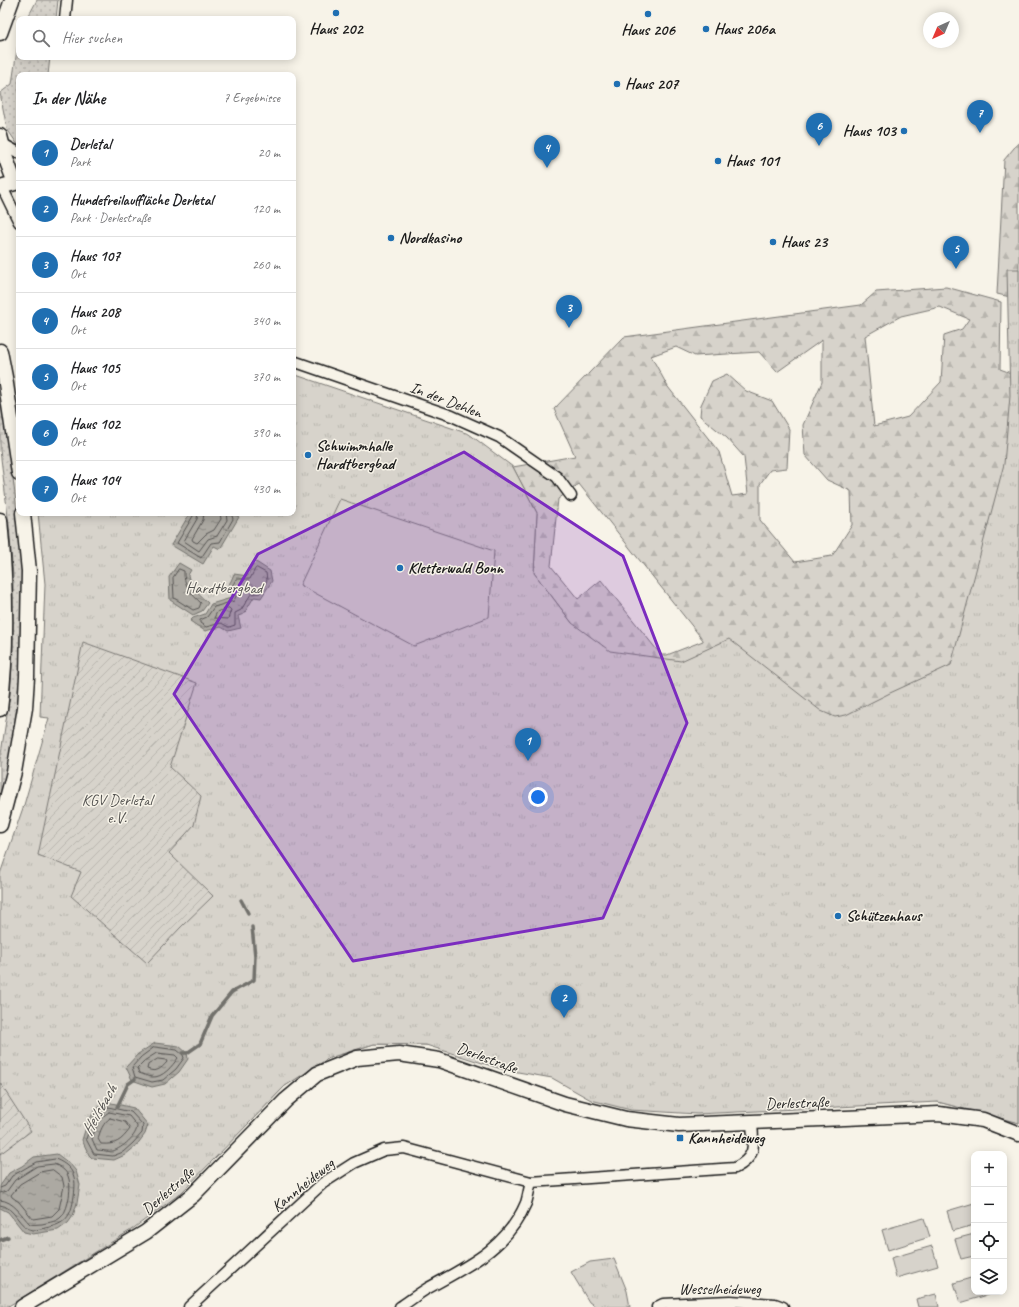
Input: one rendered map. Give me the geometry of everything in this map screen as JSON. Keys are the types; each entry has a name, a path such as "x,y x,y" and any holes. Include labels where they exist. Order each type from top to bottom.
{"street":[{"path":"0,33 12,0"},
{"path":"64,16 67,0"},
{"path":"2,140 16,151"},
{"path":"2,140 16,207"},
{"path":"0,351 16,452"},
{"name":"In der Dehlen","path":"296,362 452,416 499,437 557,477 571,496"},
{"path":"0,825 14,772 24,708 27,677 29,571 23,516"},
{"path":"0,520 3,546 6,609 4,663 0,710"},
{"name":"Derlestraße","path":"22,1307 146,1232 193,1195 286,1100 317,1074 357,1058 399,1054 439,1060 565,1104 626,1119 679,1125 938,1114 983,1120 1019,1134"},
{"name":"Kannheideweg","path":"189,1307 323,1183 354,1163 384,1150 404,1148 531,1182 735,1168 745,1162 753,1152 752,1122"},
{"path":"400,1307 427,1289 480,1259 498,1244 515,1225 526,1202 531,1182"},
{"name":"Wesselheideweg","path":"657,1307 664,1304 730,1301 775,1304 783,1307"}],"highlighted area":[{"path":"464,452 623,556 687,723 603,918 353,961 174,694 258,554"}],"green space":[{"path":"37,0 58,0 56,16 29,16"},
{"path":"16,57 16,60 50,60 48,72 16,72 16,142 7,129 0,93 12,84"},
{"path":"1019,142 1019,299 997,294 1004,160"},
{"name":"Hardtbergbad","path":"1007,269 1019,269 1019,1123 938,1102 697,1114 631,1110 591,1100 552,1078 501,1069 426,1045 374,1044 329,1058 285,1086 181,1193 131,1230 7,1307 0,1307 0,874 24,805 49,718 40,717 45,584 38,516 296,516 296,375 469,434 513,467 537,513 534,573 572,623 610,651 681,661 729,639 821,711 835,717 846,715 951,665 1004,464 1010,396"},
{"path":"946,287 1001,302 1000,369 1019,376 1019,1123 938,1102 425,1045 374,1044 329,1058 285,1086 230,1142 572,623 534,573 537,513 513,467 575,456 554,409 624,337 861,305 876,292","holes":["940,307 969,319 962,329 944,335 941,382 908,417 874,426 865,336 901,316","822,340 822,382 803,425 805,455 827,480 851,491 852,525 832,556 795,562 760,520 760,484 770,470 787,468 789,429 772,401 746,391 727,374 712,381 701,405 700,416 727,438 744,457 748,494 732,496 719,452 668,387 651,356 676,347 695,356 759,352 777,372","579,484 703,641 667,655 661,655 601,580 578,599 551,566 558,499"]},
{"path":"0,391 18,523 21,558 22,628 21,663 14,732 0,801 0,760 10,694 13,652 13,576 9,525 0,450"},
{"name":"Kletterwald Bonn","path":"340,499 494,551 489,617 414,646 300,585"},
{"name":"KGV Derletal e.V.","path":"83,642 197,683 170,767 201,796 194,825 169,853 213,896 147,963 71,896 81,872 38,855"},
{"path":"0,1083 31,1131 0,1154"},
{"path":"971,1204 971,1226 953,1231 947,1211"},
{"path":"924,1218 930,1237 888,1250 882,1230"},
{"path":"971,1235 971,1257 961,1259 955,1239"},
{"path":"932,1246 938,1266 896,1278 891,1258"},
{"path":"614,1259 627,1291 630,1307 596,1307 589,1302 571,1272 590,1262"},
{"path":"971,1278 971,1295 988,1295 960,1303 954,1283"},
{"path":"936,1294 939,1307 918,1307 916,1299"}],"water":[{"path":"188,516 239,517 220,549 214,546 203,564 171,545"},
{"path":"256,562 270,571 272,581 261,598 254,597 244,614 238,616 241,628 228,631 221,627 205,631 190,621 193,618 205,614 211,604 231,598 233,593 228,593 227,587 234,574 248,576 251,567"},
{"path":"179,563 191,570 188,575 191,587 208,603 202,611 193,615 170,600 169,577"},
{"path":"155,1043 179,1046 187,1053 188,1059 179,1072 165,1084 152,1087 132,1080 126,1067 138,1054"},
{"path":"107,1102 134,1108 148,1125 145,1134 136,1146 125,1155 114,1160 92,1158 82,1140 87,1124 95,1110"},
{"path":"57,1154 70,1164 76,1171 80,1185 73,1216 68,1223 58,1230 33,1234 24,1232 8,1212 0,1208 0,1186 9,1173 34,1157"}],"waterway":[{"name":"Heilsbach","path":"241,900 248,913"},
{"name":"Heilsbach","path":"183,1053 187,1053 200,1044 212,1016 232,992 254,980 255,956 252,927"},
{"name":"Heilsbach","path":"117,1107 128,1084 135,1079"},
{"name":"Heilsbach","path":"0,1240 8,1237"}],"place":[{"name":"Haus 202","path":"336,13"},
{"name":"Haus 206","path":"648,14"},
{"name":"Haus 206a","path":"706,29"},
{"name":"Haus 207","path":"617,84"},
{"name":"Haus 103","path":"904,131"},
{"name":"Haus 104","path":"980,133"},
{"name":"Haus 102","path":"819,146"},
{"name":"Haus 101","path":"718,161"},
{"name":"Haus 208","path":"547,168"},
{"name":"Nordkasino","path":"391,238"},
{"name":"Haus 23","path":"773,242"},
{"name":"Haus 105","path":"956,269"},
{"name":"Haus 107","path":"569,328"},
{"name":"Schwimmhalle Hardtbergbad","path":"308,455"},
{"name":"Kletterwald Bonn","path":"400,568"},
{"name":"Derletal","path":"528,761"},
{"name":"Schützenhaus","path":"838,916"},
{"name":"Hundefreilauffläche Derletal","path":"564,1018"},
{"name":"Kannheideweg","path":"680,1138"}]}
